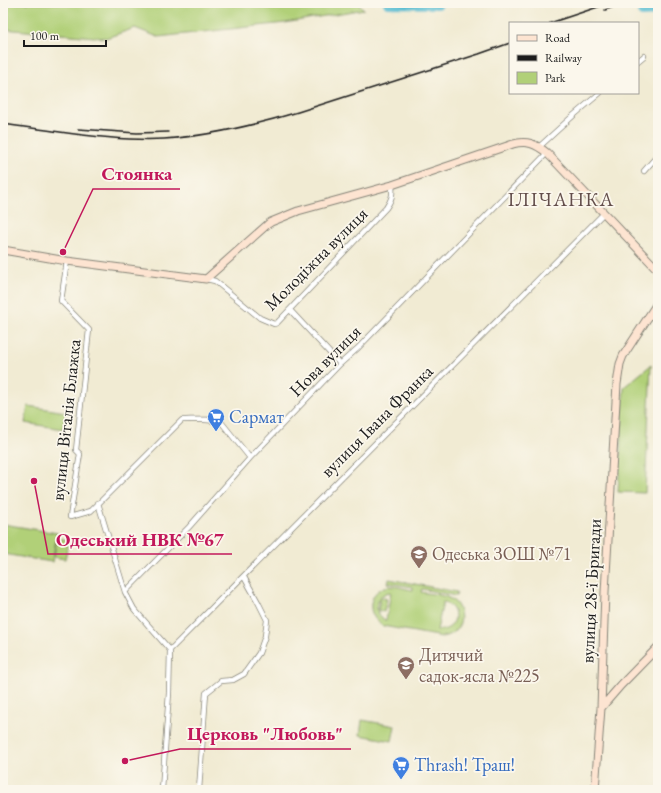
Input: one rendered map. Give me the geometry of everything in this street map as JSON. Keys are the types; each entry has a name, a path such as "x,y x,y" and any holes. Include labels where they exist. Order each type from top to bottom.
{"street":[{"path":"639,60 644,56"},
{"path":"539,147 599,94"},
{"path":"3,250 67,261 206,279 271,222 298,211 392,185 518,143 533,144 547,153 658,270"},
{"name":"Нова вулиця","path":"125,592 189,527 250,458 340,364 358,348 547,153"},
{"path":"644,171 658,155"},
{"name":"Молодіжна вулиця","path":"206,279 215,281 260,318 275,324 277,323 386,208 392,200 392,185"},
{"name":"вулиця Івана Франка","path":"170,650 604,212"},
{"name":"вулиця Віталія Блажка","path":"67,261 61,301 89,330 76,450 80,454 70,517 91,511 98,503"},
{"name":"вулиця 28-ї Бригади","path":"595,790 601,708 616,393 620,364 623,356 658,302"},
{"path":"290,310 340,364"},
{"path":"164,790 162,790 170,650 134,609 125,592 98,503 182,420 207,420 222,423 250,458"},
{"path":"199,790 206,693 221,681 233,680 244,674 259,653 265,636 267,620 244,577"},
{"path":"601,708 658,647"}],"green space":[{"path":"3,3 357,3 364,9 285,23 158,37 135,28 106,38 3,29"},
{"path":"651,365 645,493 618,492 624,387"},
{"path":"28,406 66,412 63,429 25,423"},
{"path":"3,524 57,533 52,562 3,554"},
{"path":"57,538 69,540 65,559 54,557"},
{"path":"389,579 457,592 456,596 422,589 421,592 443,596 453,601 459,609 461,619 460,624 454,632 442,637 383,626 377,621 372,613 371,604 374,595 381,589 388,586 413,590 413,587 388,583","holes":["391,592 386,620 385,620 378,613 377,604 380,598 378,610 384,612 387,599 380,597","443,602 453,609 455,619 453,624 449,627 444,630 437,630"]},
{"path":"362,720 395,726 392,741 360,735"}],"waterway":[{"path":"388,3 438,4"},
{"path":"642,12 658,11"}],"railway":[{"path":"553,22 610,3"},
{"path":"605,10 625,3"},
{"path":"3,124 125,139 181,138 215,133 298,112 509,43"},
{"path":"78,129 137,133 168,132"}],"place":[{"name":"Стоянка","path":"63,252"},
{"name":"Сармат","path":"216,432"},
{"name":"Одеський НВК №67","path":"34,481"},
{"name":"Одеська ЗОШ №71","path":"419,569"},
{"name":"Дитячий садок-ясла №225","path":"406,680"},
{"name":"Церковь \"Любовь\"","path":"125,761"},
{"name":"Thrash! Траш!","path":"401,780"}],"district":[{"name":"ІЛІЧАНКА","path":"561,199"}]}
